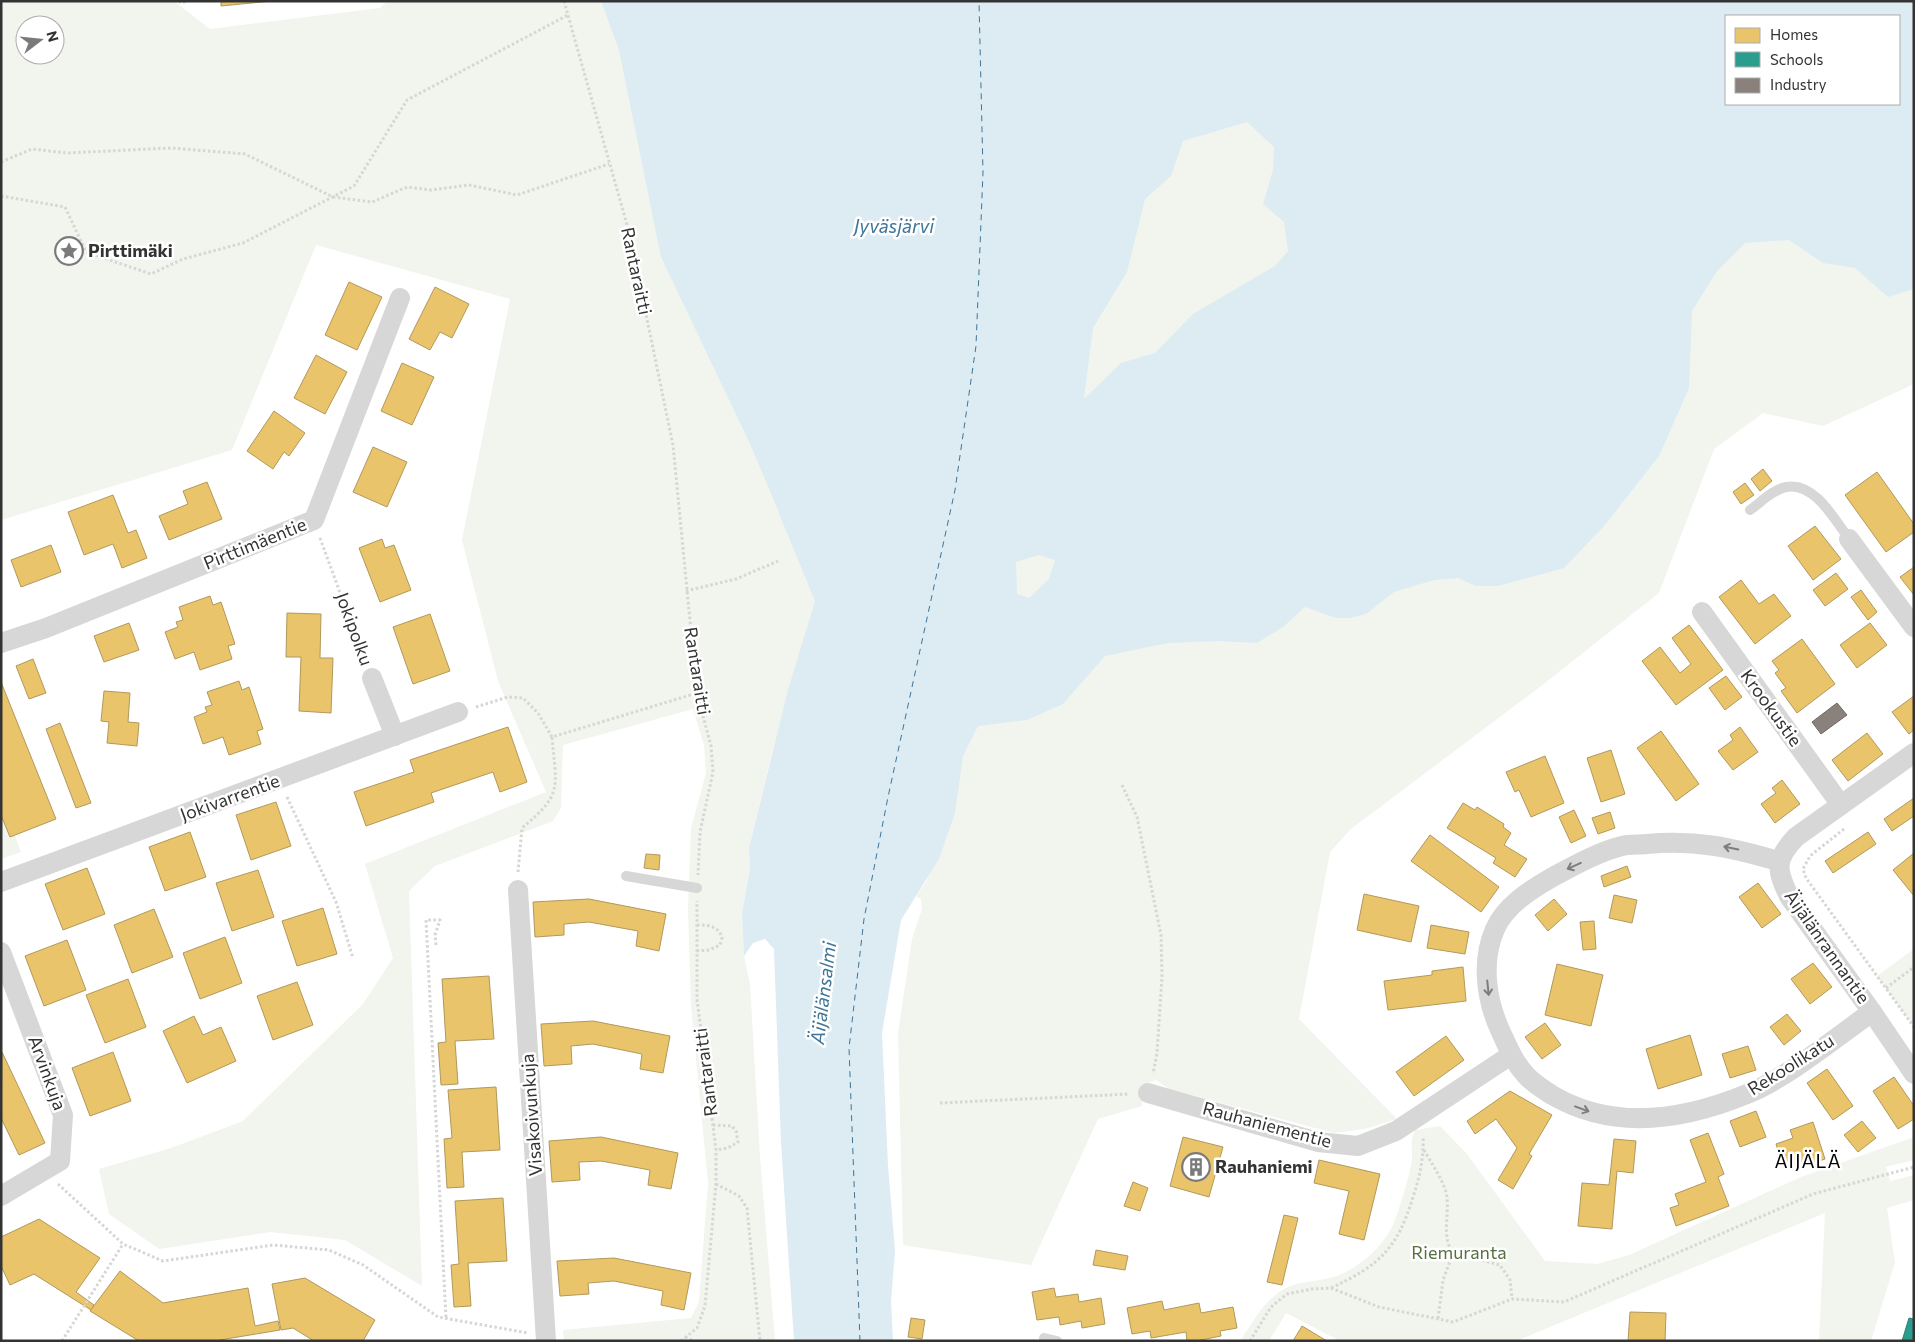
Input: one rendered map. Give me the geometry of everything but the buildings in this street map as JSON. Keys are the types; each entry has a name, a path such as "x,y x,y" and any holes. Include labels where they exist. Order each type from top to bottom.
{"street":[{"name":"Pirttimäentie","path":"1,643 46,628 314,520 400,298"},
{"path":"1849,539 1914,627"},
{"name":"Krookustie","path":"1702,612 1841,805"},
{"name":"Jokipolku","path":"372,678 395,736"},
{"name":"Jokivarrentie","path":"1,882 458,712"},
{"path":"1778,861 1784,850 1796,837 1914,753"},
{"name":"Rekoolikatu","path":"1778,861 1705,843 1622,846 1570,867 1540,884 1511,906 1495,929 1488,959 1487,989 1495,1019 1511,1055 1526,1075 1569,1104 1604,1115 1624,1118 1653,1118 1685,1114 1747,1094 1772,1082 1872,1012"},
{"name":"Äijälänrannantie","path":"1778,861 1782,881 1790,898 1914,1074"},
{"name":"Visakoivunkuja","path":"518,890 546,1338"},
{"name":"Arvinkuja","path":"1,952 63,1115 60,1162 1,1196"},
{"name":"Rauhaniementie","path":"1148,1093 1318,1142 1358,1146 1396,1131 1511,1055"}],"lane":[{"path":"1750,510 1776,491 1787,487 1800,488 1816,497 1849,539"},
{"path":"626,876 697,888"},
{"path":"1044,1338 1057,1341"}],"path":[{"path":"179,1 181,3 187,1"},
{"name":"Rantaraitti","path":"564,1 629,232 673,445 697,693 711,746 712,772 700,832 697,888 697,999 716,1150 716,1184 705,1306 697,1328 680,1341"},
{"path":"1,196 65,207 86,252 152,274 183,259 243,243 354,186 407,100 568,15"},
{"path":"1,162 32,149 67,153 171,148 244,154 333,197 372,202 407,187 431,190 469,185 517,195 610,164"},
{"name":"Jokipolku","path":"314,520 372,678"},
{"path":"686,591 736,579 778,561"},
{"path":"552,737 697,693"},
{"path":"458,712 508,697 523,698 538,713 552,737 556,786 551,799 543,810 522,828 518,853 518,890"},
{"path":"279,780 336,902 353,958"},
{"path":"940,1103 1148,1093 1158,1053 1162,977 1161,935 1137,817 1122,785"},
{"path":"1851,825 1810,856 1803,869 1806,878 1914,1027"},
{"path":"436,945 435,935 440,920 426,920 446,1319"},
{"path":"697,925 709,925 717,929 722,938 720,945 713,949 697,951"},
{"path":"1886,988 1914,967"},
{"path":"1330,1288 1373,1265 1403,1229 1421,1170 1424,1150 1423,1129 1428,1110"},
{"path":"713,1125 732,1126 738,1136 738,1142 734,1146 716,1150"},
{"path":"1424,1150 1446,1191 1449,1216 1445,1231 1448,1246 1453,1253 1500,1265 1510,1280 1512,1299"},
{"path":"1250,1341 1271,1307 1288,1294 1312,1289 1330,1288 1379,1307 1453,1322 1512,1299 1564,1302 1813,1194 1914,1167"},
{"path":"44,1171 123,1244 163,1261 273,1245 329,1250 363,1265 438,1317 546,1338"},
{"path":"716,1184 739,1196 746,1208 752,1239 760,1341"},
{"path":"62,1341 123,1244"},
{"path":"1438,1319 1443,1280 1453,1253"},
{"path":"685,1337 693,1341"}],"green space":[{"path":"1,1 174,1 210,29 380,8 387,1 709,1 763,475 778,512 871,436 773,749 749,848 750,869 742,913 744,956 750,984 760,1156 775,1341 564,1341 563,1330 691,1318 699,1302 708,1183 691,1006 688,910 691,828 706,773 704,745 693,709 563,745 561,808 553,821 435,866 409,891 422,1286 345,1240 270,1232 159,1249 109,1214 99,1169 171,1148 243,1121 363,1004 393,958 365,864 546,792 498,681 462,540 510,299 316,245 232,450 1,520"},
{"path":"1914,1 1914,384 1823,426 1763,413 1714,449 1659,593 1541,686 1351,829 1330,852 1299,1019 1397,1119 1365,1129 1334,1133 1169,1089 1156,1080 1141,1085 1142,1106 1098,1119 1031,1265 903,1245 898,1033 912,939 922,909 921,899 916,897 927,880 1041,356 1250,39 1725,105 1900,105 1900,15"},
{"path":"1,800 21,852 1,859"},
{"path":"1914,949 1914,1022 1911,1023 1877,976"},
{"name":"Riemuranta","path":"1440,1126 1467,1154 1545,1261 1597,1264 1629,1255 1801,1177 1914,1137 1914,1160 1886,1167 1890,1181 1914,1175 1914,1200 1887,1208 1895,1262 1871,1341 1819,1341 1825,1213 1516,1341 1340,1341 1286,1313 1269,1341 1240,1341 1262,1309 1278,1293 1291,1286 1341,1274 1358,1265 1374,1252 1394,1223 1411,1165 1412,1141 1415,1130"}],"water":[{"name":"Jyväsjärvi","path":"601,1 1914,1 1914,289 1888,297 1855,268 1823,263 1789,240 1745,243 1717,271 1692,311 1689,388 1659,456 1604,526 1564,568 1498,586 1476,586 1458,578 1434,580 1394,592 1366,614 1350,618 1336,618 1305,607 1283,627 1257,643 1217,641 1168,643 1105,656 1063,704 1027,720 978,726 963,756 955,813 939,859 901,920 882,1033 888,1166 895,1251 891,1301 893,1341 794,1341 781,1142 774,949 765,939 753,943 744,956 742,913 750,869 749,848 788,690 815,601 752,448 661,257 619,50","holes":["1247,122 1274,147 1273,170 1263,204 1284,222 1288,251 1275,266 1193,314 1155,353 1121,363 1084,399 1093,328 1127,272 1145,199 1171,176 1183,141","1039,555 1055,560 1049,579 1029,598 1017,594 1016,562"]}],"ferry route":[{"path":"860,1341 849,1048 864,919 888,797 955,490 976,346 983,172 979,1"}],"place":[{"name":"Pirttimäki","path":"69,251"},
{"name":"Rauhaniemi","path":"1196,1167"}],"district":[{"name":"ÄIJÄLÄ","path":"1808,1161"}],"water label":[{"name":"Äijälänsalmi","path":"823,993"}]}
